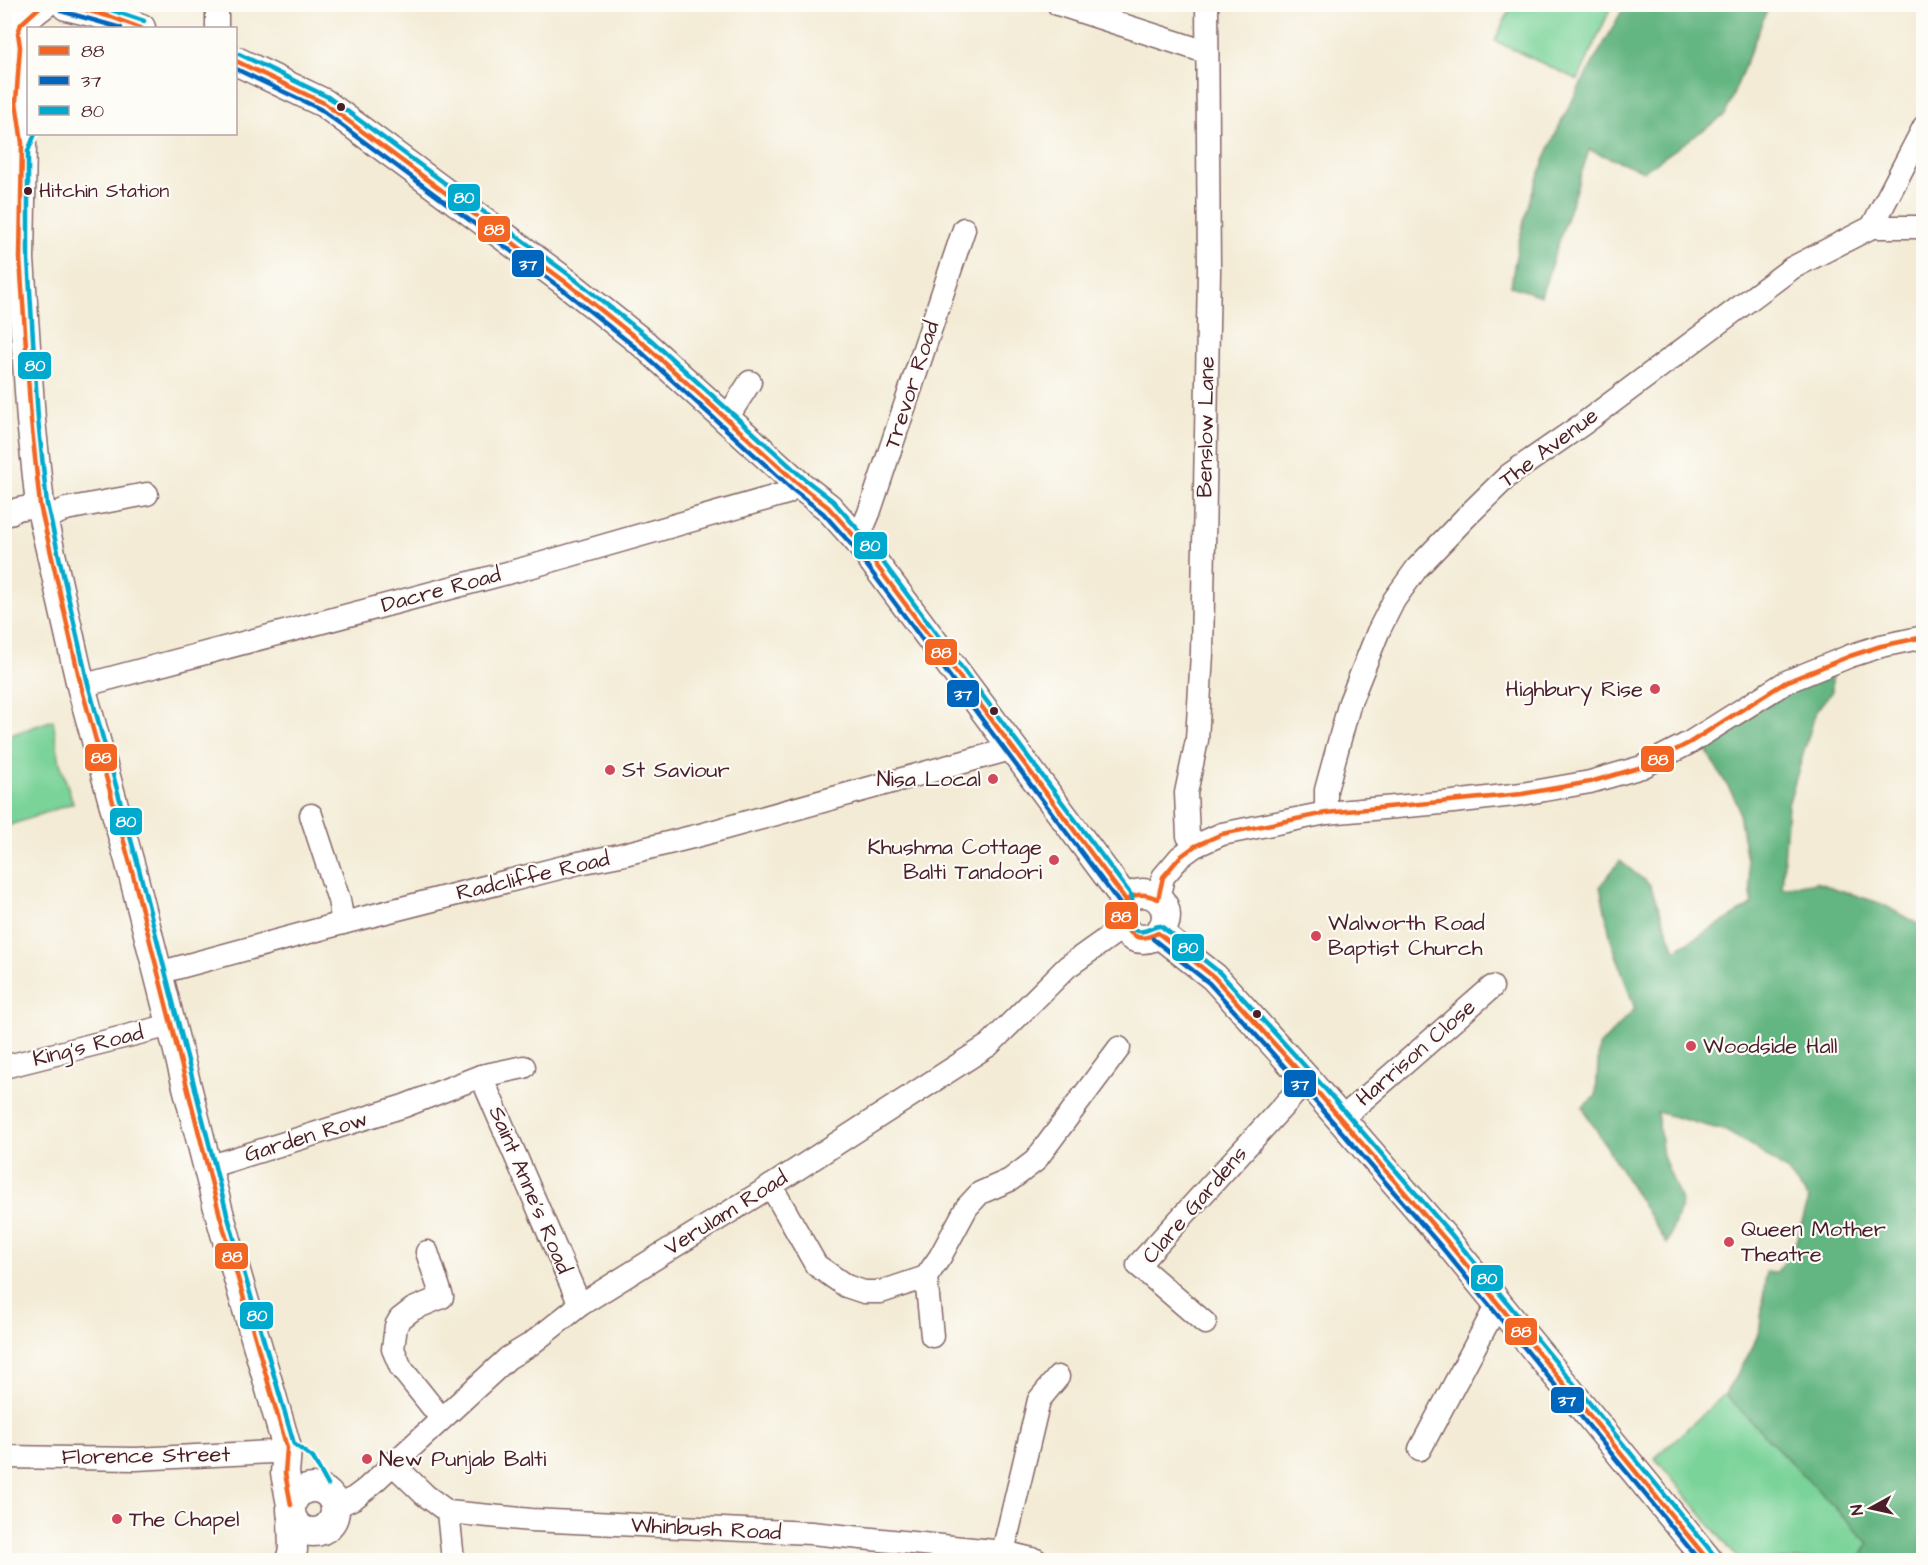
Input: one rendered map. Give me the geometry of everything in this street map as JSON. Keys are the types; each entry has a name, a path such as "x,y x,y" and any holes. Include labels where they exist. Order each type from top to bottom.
{"main road":[{"path":"4,5 22,44"},
{"path":"138,27 111,17 62,11 33,12 21,24 22,44 16,102 25,137 20,259 31,420 42,512 81,686 220,1215 287,1448 285,1473 291,1511 291,1555"},
{"path":"237,60 324,103 567,283 645,345 797,483 828,507 856,538 1011,749 1125,914 1132,936 1146,939 1158,933 1166,917 1164,908 1158,899 1141,893 1132,896 1125,914"},
{"path":"1158,933 1214,977 1307,1080 1498,1304 1708,1560"},
{"path":"287,1448 307,1463 328,1498 335,1515 331,1523 291,1555"},
{"path":"320,1531 309,1532 300,1529 291,1511 295,1496 301,1490 312,1487 328,1498"}],"street":[{"path":"217,4 217,27"},
{"path":"1058,4 1206,52"},
{"name":"Benslow Lane","path":"1195,846 1188,836 1186,793 1197,740 1202,653 1209,271 1207,4"},
{"path":"1872,227 1923,127"},
{"name":"The Avenue","path":"1326,813 1326,790 1350,702 1378,632 1394,600 1417,568 1467,516 1509,475 1583,424 1792,268 1872,227 1923,227"},
{"name":"Trevor Road","path":"856,538 869,513 964,230"},
{"path":"728,418 750,382"},
{"name":"Dacre Road","path":"81,686 526,568 788,493 797,483"},
{"path":"4,516 18,509 42,512 147,494"},
{"path":"1158,899 1163,877 1180,857 1195,846 1222,834 1326,813 1522,794 1590,782 1642,767 1689,743 1786,682 1870,650 1923,637"},
{"name":"Radcliffe Road","path":"158,973 579,862 620,855 700,835 1011,749"},
{"path":"311,815 339,900 343,923"},
{"name":"Verulam Road","path":"328,1498 354,1498 366,1489 508,1358 531,1344 580,1305 771,1186 989,1045 1125,914"},
{"name":"Harrison Close","path":"1341,1119 1492,987"},
{"name":"King's Road","path":"4,1067 171,1025"},
{"path":"771,1186 816,1265 846,1286 864,1292 881,1292 926,1277 940,1257 967,1208 980,1193 1010,1180 1035,1161 1119,1048"},
{"name":"Garden Row","path":"208,1167 481,1076 524,1067"},
{"name":"Saint Anne's Road","path":"481,1076 580,1305"},
{"name":"Clare Gardens","path":"1205,1323 1138,1265 1307,1080"},
{"path":"427,1252 442,1297 413,1309 400,1318 396,1326 393,1349 401,1368 441,1418"},
{"path":"926,1277 932,1336"},
{"path":"1420,1449 1498,1304"},
{"path":"1003,1552 1039,1400 1058,1377"},
{"name":"Florence Street","path":"4,1457 136,1460 271,1452 287,1448"},
{"path":"393,1464 425,1495 448,1512 453,1560"},
{"name":"Whinbush Road","path":"448,1512 531,1520 811,1533 1003,1552 1036,1560"}],"green space":[{"path":"1512,4 1612,4 1578,80 1495,41"},
{"path":"1625,5 1769,5 1725,115 1644,171 1589,150 1541,296 1511,286 1523,226 1534,187 1549,150 1573,99"},
{"path":"1832,674 1832,691 1816,711 1788,805 1782,888 1816,882 1882,904 1923,927 1923,1560 1859,1560 1869,1543 1725,1394 1752,1349 1760,1328 1766,1272 1776,1273 1793,1251 1809,1199 1787,1171 1726,1131 1657,1112 1663,1156 1682,1203 1667,1244 1582,1107 1596,1096 1599,1046 1635,1009 1611,940 1600,886 1620,861 1650,885 1675,950 1752,905 1750,878 1737,802 1706,750 1786,691"},
{"path":"53,720 60,763 73,803 5,827 5,737"},
{"path":"1725,1394 1869,1543 1859,1560 1739,1560 1655,1458"}],"transit line":[{"name":"88","path":"43,4 21,24 18,33 20,47 16,102 22,143 20,259 31,420 40,505 81,686 132,871 220,1216 287,1448 285,1473 291,1505"},
{"name":"88","path":"65,4 138,27"},
{"name":"80","path":"94,4 144,21"},
{"name":"37","path":"61,11 117,27"},
{"name":"80","path":"239,54 328,97 572,277 650,339 802,477 833,501 862,534 1132,896 1130,925 1141,932 1161,926 1219,972 1313,1075 1451,1234 1714,1555"},
{"name":"88","path":"237,61 324,103 567,283 645,345 797,483 828,507 856,538 1126,900"},
{"name":"37","path":"237,69 320,109 562,289 640,351 792,489 823,513 850,543 1120,904"},
{"name":"80","path":"35,135 28,151 28,259 38,419 47,504 88,684 139,869 227,1214 294,1444 313,1458 328,1485"},
{"name":"88","path":"1708,1560 1445,1239 1214,977 1158,933 1141,938 1133,935 1121,923 1121,914 1126,901 1136,895 1158,899 1163,877 1180,857 1195,846 1222,834 1326,813 1522,794 1590,782 1642,767 1689,743 1786,682 1850,656 1881,646 1924,637"},
{"name":"37","path":"1153,939 1209,983 1301,1085 1439,1244 1699,1560"}],"place":[{"name":"Hitchin Station","path":"28,191"},
{"name":"Highbury Rise","path":"1655,689"},
{"name":"St Saviour","path":"610,770"},
{"name":"Nisa Local","path":"993,779"},
{"name":"Khushma Cottage Balti Tandoori","path":"1054,860"},
{"name":"Walworth Road Baptist Church","path":"1316,936"},
{"name":"Woodside Hall","path":"1691,1046"},
{"name":"Queen Mother Theatre","path":"1729,1242"},
{"name":"New Punjab Balti","path":"367,1459"},
{"name":"The Chapel","path":"117,1519"}]}
